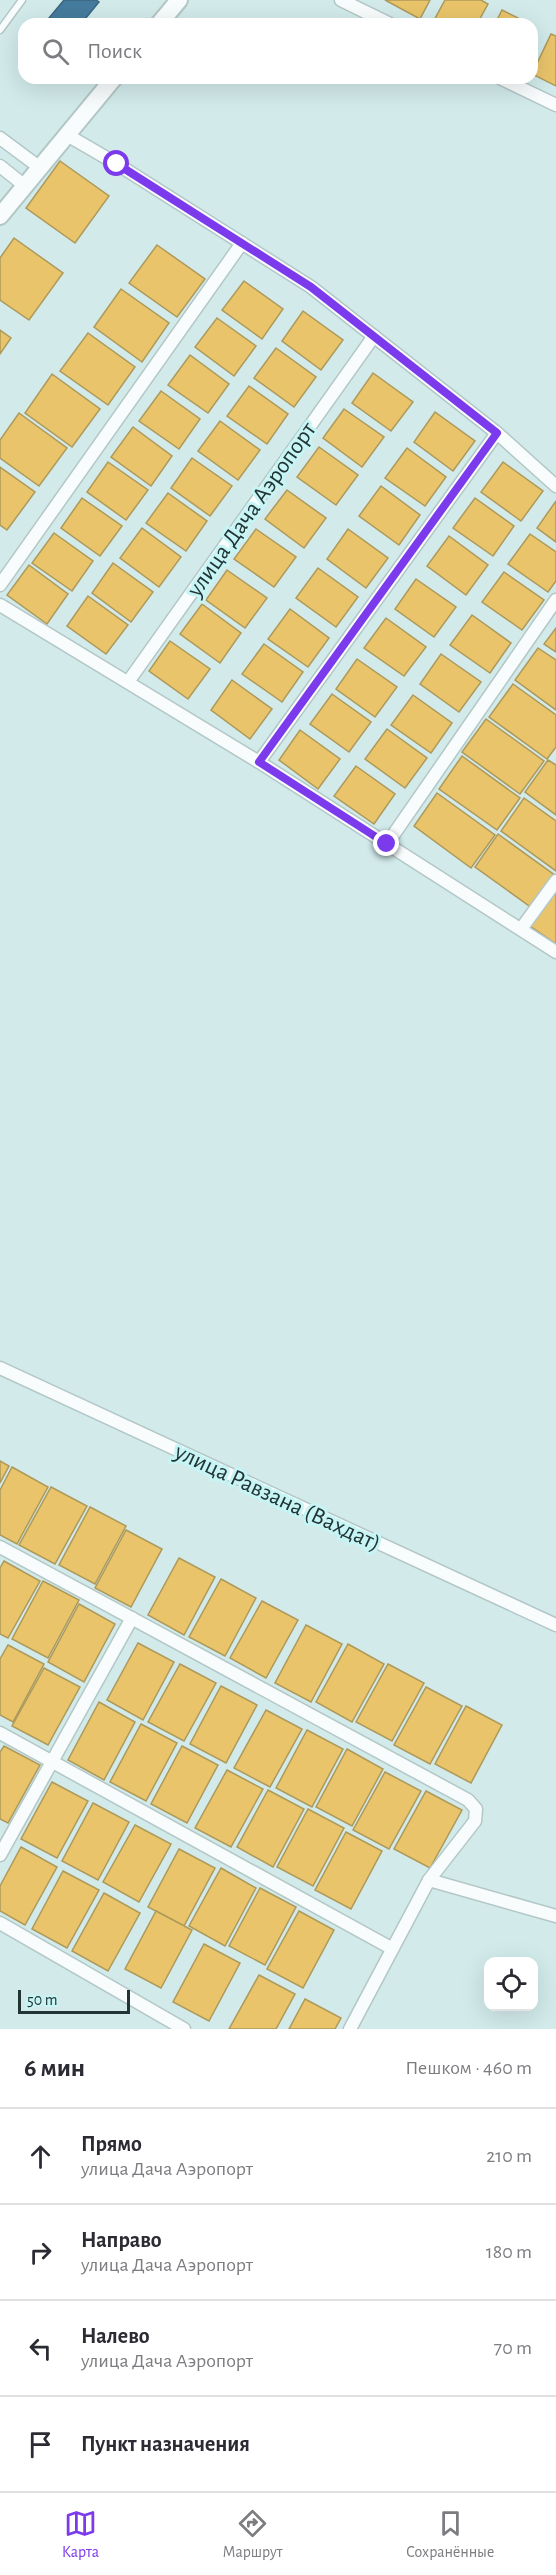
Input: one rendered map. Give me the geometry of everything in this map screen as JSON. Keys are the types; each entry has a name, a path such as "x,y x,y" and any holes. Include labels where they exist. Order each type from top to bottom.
{"main road":[{"path":"164,18 179,0"},
{"path":"0,216 109,84"}],"street":[{"path":"341,0 378,18"},
{"path":"512,84 556,105"},
{"path":"67,135 311,287 497,433 556,486"},
{"path":"0,138 39,167"},
{"path":"0,166 25,186"},
{"path":"0,585 242,243"},
{"name":"улица Дача Аэропорт","path":"128,682 374,336"},
{"path":"259,762 497,433"},
{"path":"387,844 556,600"},
{"path":"0,605 259,762 556,952"},
{"path":"521,929 556,881"},
{"name":"улица Равзана (Вахдат)","path":"0,1368 556,1625"},
{"path":"0,1547 468,1800 476,1809 475,1821 429,1880 350,2029"},
{"path":"0,1855 132,1618"},
{"path":"0,1733 391,1948"},
{"path":"429,1880 556,1916"},
{"path":"0,1923 184,2029"}],"lane":[{"path":"0,30 22,0"}],"building: Жильё":[{"path":"385,0 430,0 421,18"},
{"path":"445,0 481,0 488,4 480,18 435,18"},
{"path":"502,10 518,18 498,18"},
{"path":"551,34 556,36 556,86 538,77 538,61"},
{"path":"60,161 109,196 75,243 26,208"},
{"path":"14,238 63,273 29,320 0,300 0,258"},
{"path":"157,245 205,279 177,317 129,283"},
{"path":"244,281 283,309 262,339 222,310"},
{"path":"121,289 169,323 142,362 94,327"},
{"path":"303,311 343,340 321,370 282,341"},
{"path":"217,318 256,346 234,376 195,347"},
{"path":"0,330 11,338 0,354"},
{"path":"88,333 135,367 108,405 60,371"},
{"path":"276,348 316,377 294,407 254,378"},
{"path":"190,355 229,384 208,413 168,385"},
{"path":"373,373 413,402 391,431 352,403"},
{"path":"52,374 100,409 72,447 25,413"},
{"path":"249,386 288,414 267,444 227,416"},
{"path":"161,391 200,419 179,449 139,421"},
{"path":"344,409 384,437 362,467 323,438"},
{"path":"435,412 475,441 453,471 414,442"},
{"path":"19,413 67,448 39,486 0,458 0,440"},
{"path":"220,421 260,450 238,480 198,451"},
{"path":"133,427 172,456 151,486 111,457"},
{"path":"319,447 358,475 336,505 297,477"},
{"path":"407,448 446,477 425,506 385,478"},
{"path":"192,458 232,486 210,516 171,488"},
{"path":"108,462 148,490 126,520 87,492"},
{"path":"503,462 543,491 521,521 481,492"},
{"path":"0,467 35,492 7,530 0,525"},
{"path":"381,486 420,515 399,545 359,516"},
{"path":"287,490 326,518 304,548 265,519"},
{"path":"168,493 207,521 186,551 146,523"},
{"path":"82,498 122,526 100,556 61,528"},
{"path":"475,498 514,526 493,556 453,528"},
{"path":"556,501 556,542 537,528"},
{"path":"142,528 181,557 159,587 120,558"},
{"path":"256,529 296,557 274,587 234,559"},
{"path":"348,529 388,558 366,588 327,559"},
{"path":"54,533 93,561 72,591 32,563"},
{"path":"530,534 556,552 556,581 548,592 508,564"},
{"path":"449,536 488,565 466,595 427,566"},
{"path":"113,563 153,592 131,622 92,593"},
{"path":"29,565 68,594 47,624 7,595"},
{"path":"318,568 358,597 336,627 296,598"},
{"path":"227,570 267,598 245,628 206,600"},
{"path":"504,572 544,600 522,630 482,602"},
{"path":"416,579 456,607 434,637 395,609"},
{"path":"88,596 128,625 106,654 67,626"},
{"path":"202,604 241,633 220,663 180,634"},
{"path":"290,609 329,638 308,667 268,639"},
{"path":"472,615 511,643 490,673 450,645"},
{"path":"386,618 426,647 404,676 364,648"},
{"path":"556,628 556,652 544,644"},
{"path":"170,641 210,669 188,699 149,671"},
{"path":"264,644 303,672 282,702 242,674"},
{"path":"538,648 556,660 556,710 515,680"},
{"path":"441,654 481,682 459,712 420,684"},
{"path":"357,659 397,687 375,717 336,689"},
{"path":"232,680 272,709 250,739 211,710"},
{"path":"513,684 556,715 556,747 547,759 489,717"},
{"path":"332,694 371,722 349,752 310,724"},
{"path":"413,695 452,723 431,753 391,725"},
{"path":"486,719 544,761 520,794 462,752"},
{"path":"387,729 427,758 405,788 365,759"},
{"path":"300,730 340,759 318,789 279,760"},
{"path":"462,756 520,798 497,830 439,789"},
{"path":"548,760 556,765 556,815 525,792"},
{"path":"356,766 395,794 374,824 334,796"},
{"path":"437,793 495,835 471,868 414,826"},
{"path":"524,798 556,821 556,871 501,831"},
{"path":"498,834 556,876 532,908 475,867"},
{"path":"554,893 556,895 556,944 530,926"},
{"path":"0,1461 9,1466 0,1483"},
{"path":"12,1467 48,1487 17,1544 0,1535 0,1490"},
{"path":"51,1487 87,1506 55,1564 19,1545"},
{"path":"90,1507 126,1526 95,1584 59,1565"},
{"path":"126,1530 162,1549 131,1607 95,1588"},
{"path":"179,1558 215,1577 184,1635 148,1615"},
{"path":"4,1561 40,1581 8,1638 0,1634 0,1568"},
{"path":"221,1579 256,1598 225,1656 189,1637"},
{"path":"43,1581 79,1600 48,1658 12,1639"},
{"path":"262,1601 298,1620 266,1678 230,1658"},
{"path":"79,1604 115,1624 84,1682 48,1662"},
{"path":"306,1625 342,1644 311,1702 275,1683"},
{"path":"138,1643 174,1662 143,1720 107,1700"},
{"path":"348,1644 384,1664 352,1722 316,1702"},
{"path":"8,1645 44,1664 13,1722 0,1715 0,1659"},
{"path":"180,1664 216,1683 184,1741 148,1722"},
{"path":"388,1664 424,1683 392,1741 356,1722"},
{"path":"44,1668 80,1687 48,1745 12,1726"},
{"path":"221,1686 257,1705 226,1763 190,1744"},
{"path":"426,1687 462,1706 430,1764 394,1745"},
{"path":"99,1702 135,1722 104,1780 68,1760"},
{"path":"466,1706 502,1725 471,1783 435,1764"},
{"path":"266,1710 302,1729 270,1787 234,1768"},
{"path":"141,1724 177,1743 146,1801 110,1782"},
{"path":"307,1730 343,1749 312,1807 276,1788"},
{"path":"4,1746 40,1765 8,1823 0,1819 0,1752"},
{"path":"182,1746 218,1765 187,1823 151,1804"},
{"path":"347,1749 383,1769 352,1826 316,1807"},
{"path":"227,1770 263,1789 231,1847 195,1828"},
{"path":"385,1772 421,1791 389,1849 353,1830"},
{"path":"52,1782 88,1801 57,1858 21,1839"},
{"path":"268,1790 304,1809 273,1867 237,1847"},
{"path":"426,1791 462,1810 430,1868 394,1849"},
{"path":"93,1803 129,1822 98,1880 62,1861"},
{"path":"308,1809 344,1828 313,1886 277,1867"},
{"path":"135,1825 171,1844 139,1902 103,1882"},
{"path":"346,1832 382,1851 351,1909 315,1890"},
{"path":"21,1847 57,1867 25,1925 0,1911 0,1886"},
{"path":"179,1849 215,1868 184,1926 148,1907"},
{"path":"221,1868 256,1888 225,1946 189,1926"},
{"path":"63,1871 99,1890 67,1948 32,1929"},
{"path":"260,1888 296,1907 265,1965 229,1946"},
{"path":"104,1893 140,1913 108,1971 72,1951"},
{"path":"156,1911 192,1930 161,1988 125,1969"},
{"path":"299,1911 334,1930 303,1988 267,1969"},
{"path":"204,1944 240,1963 209,2021 173,2002"},
{"path":"259,1975 295,1994 276,2029 229,2029"},
{"path":"305,1999 341,2018 335,2029 289,2029"}],"building: Учреждения":[{"path":"64,0 96,0 99,2 86,18 49,18"}],"route":[{"path":"117,164 311,287 497,433 259,762 387,844"}]}
